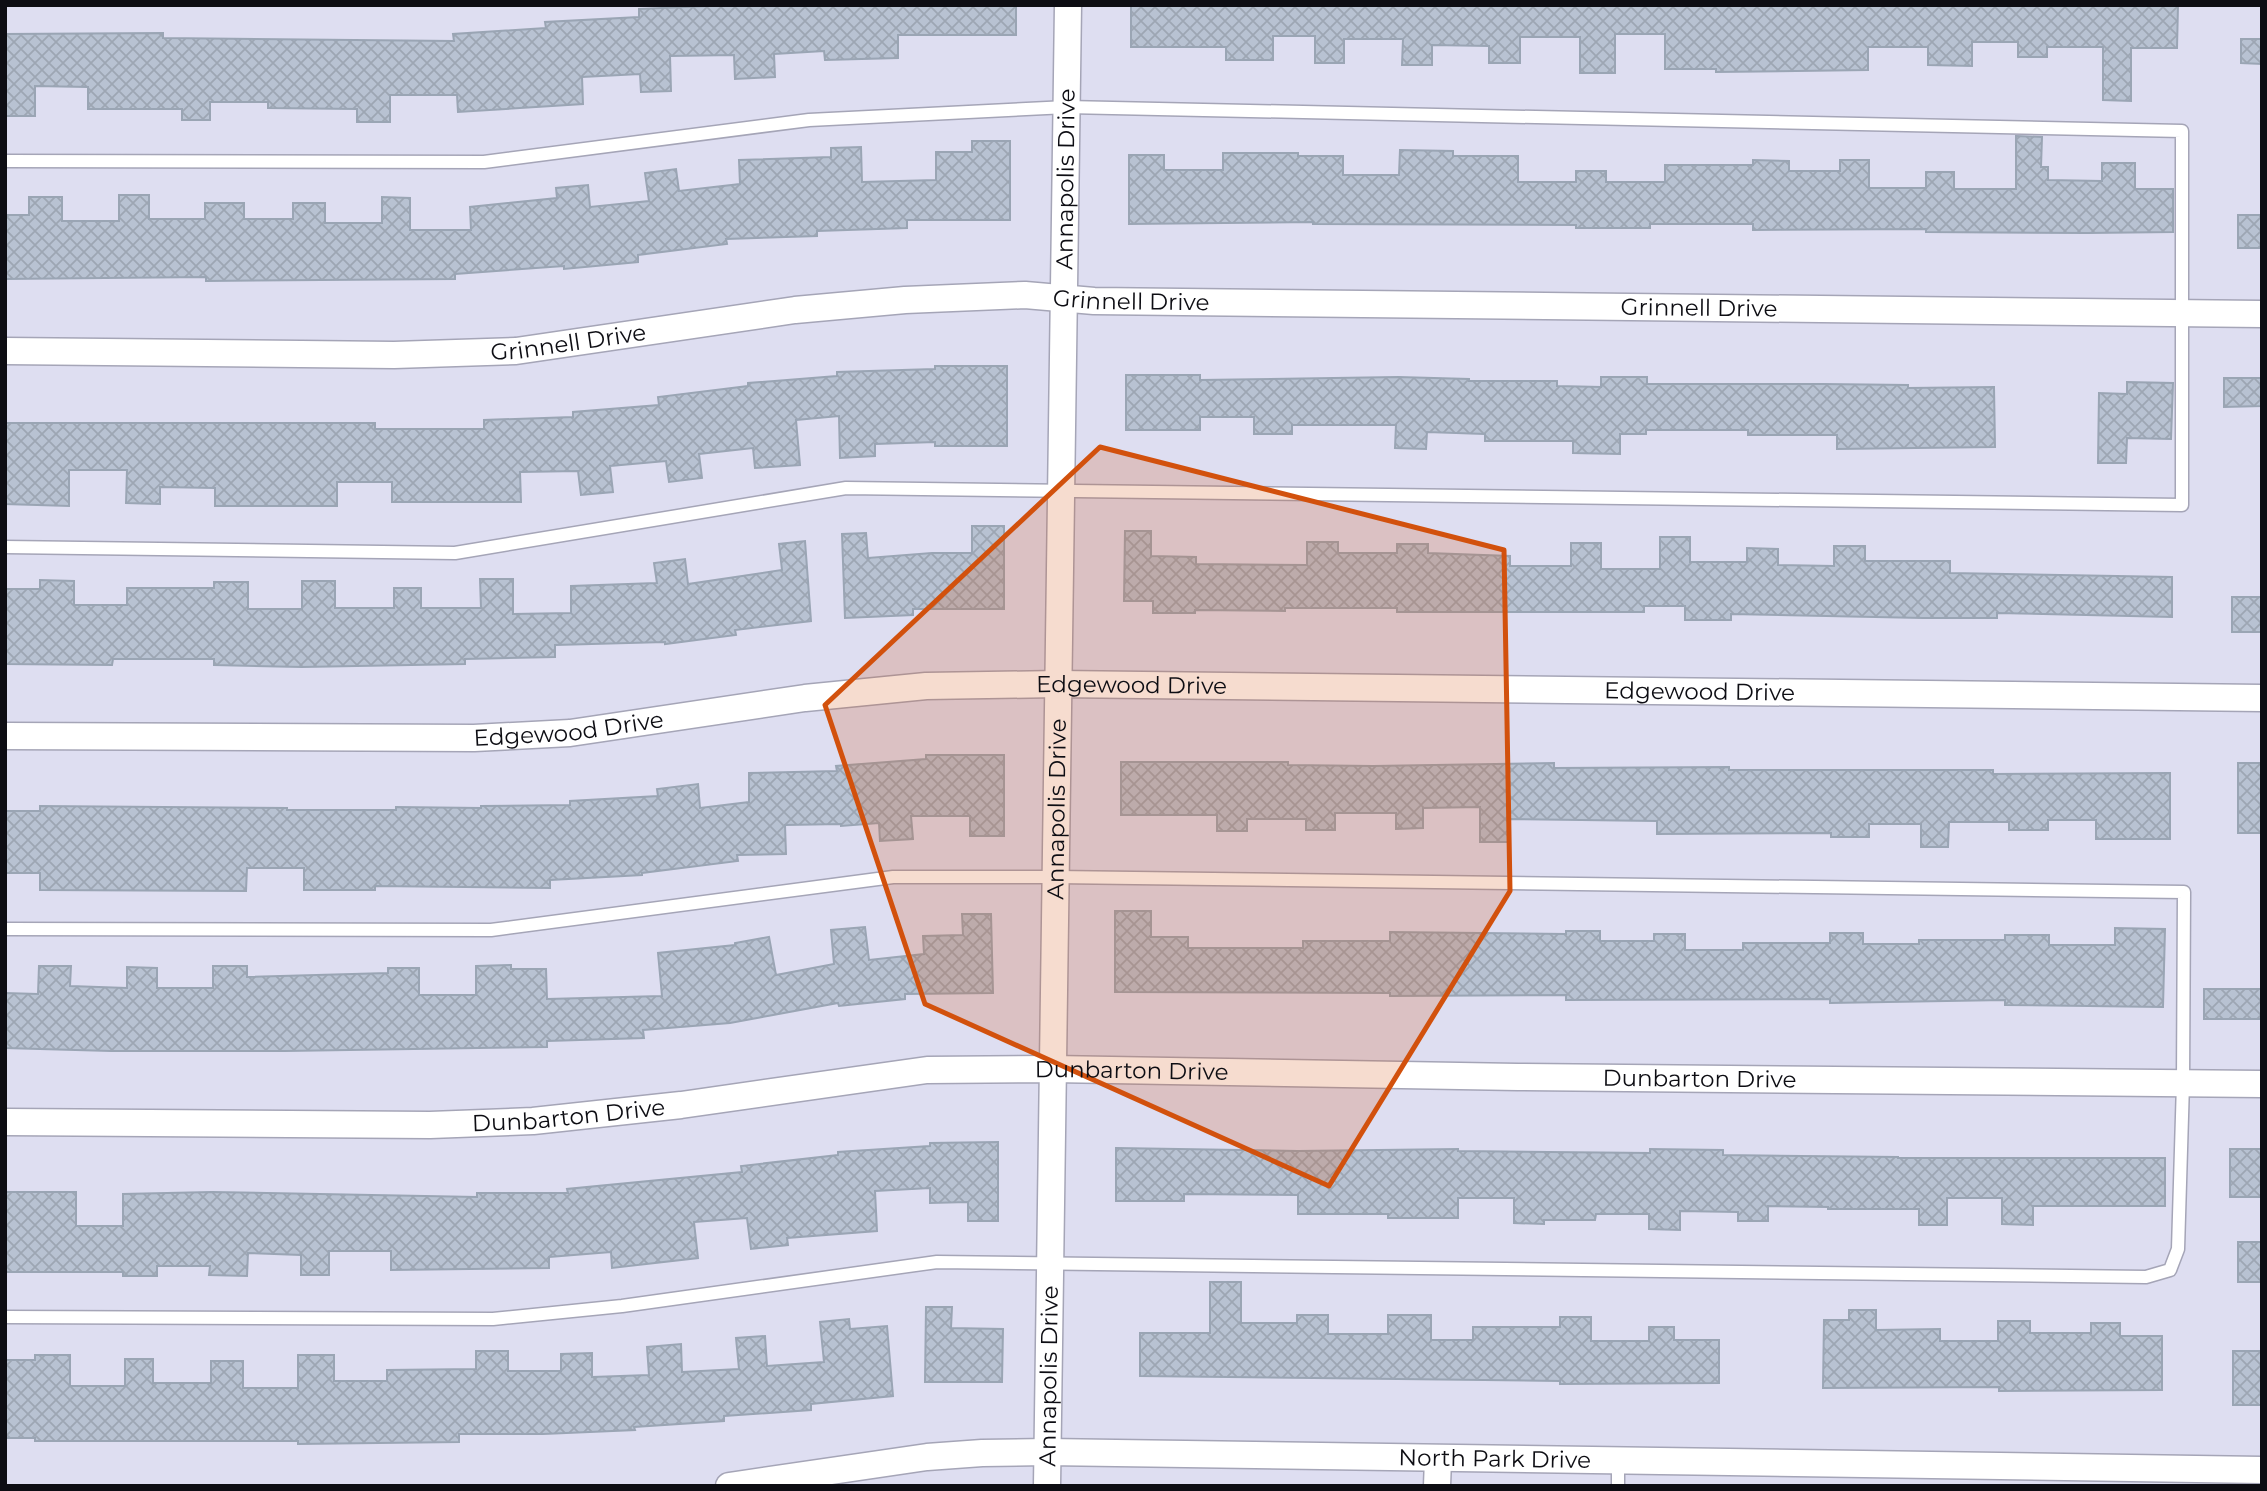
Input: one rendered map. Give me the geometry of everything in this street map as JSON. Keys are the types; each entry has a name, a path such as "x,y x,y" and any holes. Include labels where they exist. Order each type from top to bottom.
{"street":[{"name":"Annapolis Drive","path":"1047,1486 1068,5"},
{"name":"Grinnell Drive","path":"5,351 380,355 516,351 795,310 905,300 1025,295 1094,301 2262,314"},
{"name":"Edgewood Drive","path":"5,736 474,738 569,733 805,698 913,687 1058,684 2262,698"},
{"name":"Dunbarton Drive","path":"5,1122 430,1125 533,1121 681,1105 927,1070 1053,1069 2262,1084"},
{"name":"North Park Drive","path":"729,1486 927,1457 1047,1452 1438,1459 1618,1474 2262,1470"},
{"path":"1437,1486 1438,1459"}],"lane":[{"path":"5,161 484,162 808,120 1067,107 2182,131 2183,313 2182,505 846,488 455,553 5,547"},
{"path":"5,929 491,930 893,877 2184,892 2183,1083 2178,1249 2169,1270 2146,1277 937,1262 621,1306 493,1319 5,1317"}],"highlighted area":[{"path":"1100,447 1504,550 1510,891 1329,1186 925,1004 825,705"}],"building":[{"path":"731,5 1016,5 1016,35 898,35 898,58 825,60 824,51 774,54 775,77 735,79 734,55 670,56 671,91 641,92 640,74 582,77 583,104 458,112 457,95 390,95 390,122 357,122 357,109 268,108 268,102 210,102 210,120 182,120 182,109 88,109 88,87 35,86 35,116 5,116 5,34 163,33 163,38 454,41 453,34 546,28 545,22 639,17 639,9"},
{"path":"1131,5 2178,5 2177,48 2131,48 2131,101 2103,100 2103,47 2047,47 2047,57 2018,57 2018,42 1972,42 1972,66 1928,65 1928,47 1868,47 1868,70 1716,72 1716,69 1665,69 1665,34 1615,34 1615,73 1580,73 1580,37 1520,37 1520,63 1489,63 1489,46 1432,45 1432,65 1402,65 1403,39 1344,39 1344,63 1315,63 1315,36 1273,36 1273,60 1226,60 1226,47 1131,47"},
{"path":"2241,39 2262,39 2262,64 2241,63"},
{"path":"2016,136 2042,137 2041,167 2048,167 2048,180 2102,181 2102,163 2135,163 2135,189 2173,189 2173,232 1753,230 1753,224 1650,224 1650,228 1576,228 1576,225 1313,222 1129,224 1129,155 1164,155 1164,170 1223,170 1223,153 1343,156 1343,175 1399,175 1400,150 1453,151 1453,156 1518,156 1518,182 1576,182 1576,171 1606,171 1606,182 1665,182 1665,165 1753,165 1753,160 1789,161 1789,171 1840,171 1840,160 1869,160 1869,188 1926,188 1926,172 1954,172 1954,189 2016,189"},
{"path":"972,141 1010,141 1010,220 907,220 907,228 817,231 817,236 726,239 727,244 638,255 638,262 564,269 564,266 455,274 455,279 5,279 5,215 29,215 29,197 62,197 62,221 119,221 119,195 149,195 149,219 205,219 205,203 244,203 244,219 293,219 293,203 325,203 325,223 382,223 382,197 410,198 410,230 471,230 470,207 557,198 556,188 588,185 590,207 649,201 645,173 676,169 679,191 740,184 739,160 831,157 831,148 861,147 862,182 936,180 936,152 972,152"},
{"path":"2238,215 2262,215 2262,248 2238,248"},
{"path":"935,366 1007,366 1007,446 935,446 935,442 875,444 875,456 840,458 839,416 796,420 800,465 755,468 753,448 699,454 702,478 669,482 666,461 610,466 613,492 581,495 578,471 520,472 521,502 392,502 392,482 337,482 337,506 215,506 215,488 160,487 160,504 126,503 127,470 69,470 69,506 5,504 5,423 375,423 375,429 484,429 484,420 573,417 573,412 659,405 658,397 748,386 748,383 837,376 837,372 935,369"},
{"path":"1126,375 1200,375 1200,380 1398,377 1469,381 1557,381 1557,386 1601,387 1601,377 1647,377 1647,384 1994,387 1995,447 1837,449 1837,435 1748,435 1748,430 1646,430 1646,434 1620,434 1620,454 1573,453 1573,441 1485,441 1485,434 1427,432 1426,449 1395,448 1396,425 1292,425 1292,434 1254,434 1254,417 1200,417 1200,430 1126,430"},
{"path":"2224,378 2262,378 2262,406 2224,407"},
{"path":"2127,382 2173,383 2171,439 2127,438 2126,463 2098,463 2099,393 2127,394"},
{"path":"972,526 1004,526 1004,609 913,609 913,615 845,618 842,534 866,533 868,558 972,553"},
{"path":"1125,531 1151,531 1151,556 1196,557 1196,564 1307,565 1307,542 1338,542 1338,553 1397,553 1397,544 1428,544 1428,553 1510,556 1510,566 1571,566 1571,543 1601,543 1601,569 1660,569 1660,537 1690,537 1690,562 1747,562 1747,548 1778,549 1778,565 1834,566 1834,546 1865,546 1865,561 1950,561 1950,573 2172,577 2172,617 1997,613 1997,618 1731,614 1731,620 1685,620 1685,606 1644,606 1644,612 1397,612 1397,608 1285,608 1285,611 1195,610 1195,613 1153,613 1153,601 1124,601"},
{"path":"805,541 811,621 735,630 736,635 665,644 555,645 555,657 465,659 465,664 302,667 214,665 214,659 113,659 112,665 5,664 5,589 40,589 40,580 74,581 74,605 127,605 127,588 214,588 214,582 248,582 248,609 302,609 302,581 335,581 335,608 394,608 394,588 421,588 421,608 481,608 480,579 513,579 513,614 571,613 571,586 657,583 654,563 685,559 688,584 782,570 779,544"},
{"path":"2232,597 2262,597 2262,632 2232,632"},
{"path":"926,755 1004,755 1004,836 970,836 970,816 911,816 913,839 880,841 879,823 841,826 785,825 786,854 737,855 738,861 642,875 550,880 550,888 375,886 375,890 304,890 304,868 247,868 246,891 40,890 40,873 5,873 5,811 40,811 40,806 287,810 481,808 570,805 570,801 658,796 657,789 698,784 700,808 749,802 749,773 837,771 836,766 926,759"},
{"path":"1121,762 1288,762 1288,765 1373,766 1554,763 1554,768 1993,770 1993,774 2170,773 2170,839 2096,839 2096,820 2048,820 2048,830 2009,830 2009,822 1949,822 1948,847 1921,847 1921,824 1869,824 1869,837 1831,837 1831,833 1657,834 1657,821 1509,819 1509,842 1480,842 1480,807 1423,808 1423,828 1396,829 1396,813 1335,813 1335,830 1306,830 1306,819 1247,819 1247,831 1217,831 1217,815 1121,815"},
{"path":"2238,763 2262,763 2262,833 2238,833"},
{"path":"1115,911 1151,911 1151,937 1188,937 1188,948 1303,948 1303,941 1390,941 1390,932 1566,934 1566,931 1600,931 1600,941 1654,941 1654,934 1685,934 1685,950 1743,950 1743,943 1830,943 1830,933 1863,933 1863,944 1919,944 1919,940 2005,940 2005,935 2049,935 2049,945 2115,945 2115,928 2165,929 2163,1007 2005,1005 2005,1000 1830,1003 1830,999 1566,1000 1566,995 1390,996 1390,993 1115,992"},
{"path":"962,914 991,914 993,993 905,994 905,999 839,1006 838,1003 730,1023 643,1030 644,1038 547,1041 547,1047 285,1051 5,1048 5,993 38,994 39,966 71,966 70,986 127,988 127,967 157,968 157,988 213,988 213,966 247,966 247,977 388,973 388,968 419,968 419,995 476,995 476,966 511,965 511,969 546,969 547,999 662,996 658,953 735,945 769,937 776,975 834,964 831,930 865,927 869,960 924,954 923,936 963,935"},
{"path":"2204,989 2262,989 2262,1019 2204,1019"},
{"path":"998,1142 998,1221 968,1221 968,1202 930,1203 930,1188 875,1191 877,1231 787,1238 788,1245 751,1249 747,1218 694,1222 698,1258 612,1268 611,1252 549,1257 549,1268 391,1270 391,1251 329,1251 329,1275 301,1275 301,1255 248,1253 247,1276 209,1275 210,1266 157,1266 157,1276 123,1276 123,1272 5,1272 5,1192 76,1192 76,1226 123,1226 123,1194 212,1192 477,1197 477,1193 568,1193 567,1189 742,1172 741,1166 838,1155 838,1152 930,1146 930,1143"},
{"path":"1116,1148 1298,1151 1458,1149 1650,1153 1650,1149 1723,1150 1723,1155 2165,1158 2165,1206 2033,1206 2033,1225 2002,1224 2002,1198 1947,1198 1947,1225 1919,1225 1919,1209 1768,1206 1768,1221 1738,1221 1738,1212 1680,1211 1680,1230 1649,1229 1649,1214 1596,1214 1595,1220 1544,1220 1544,1224 1514,1223 1514,1198 1458,1198 1458,1218 1388,1218 1388,1214 1298,1214 1298,1195 1184,1194 1184,1201 1116,1201"},
{"path":"2230,1149 2262,1149 2262,1197 2230,1197"},
{"path":"2238,1242 2262,1242 2262,1282 2238,1282"},
{"path":"1210,1282 1241,1282 1241,1323 1297,1323 1297,1315 1328,1315 1328,1334 1388,1334 1388,1315 1431,1315 1431,1340 1473,1340 1473,1327 1560,1327 1560,1317 1591,1317 1591,1341 1649,1341 1649,1327 1674,1327 1674,1340 1719,1340 1719,1383 1560,1384 1560,1381 1140,1376 1140,1333 1210,1333"},
{"path":"926,1307 952,1307 951,1328 1003,1329 1002,1382 925,1382"},
{"path":"1849,1310 1876,1310 1876,1330 1940,1329 1940,1341 1998,1341 1998,1321 2030,1321 2030,1333 2091,1333 2091,1323 2120,1323 2120,1336 2162,1336 2162,1390 1823,1388 1824,1320 1849,1320"},
{"path":"849,1319 850,1329 887,1326 893,1396 811,1404 811,1410 724,1416 724,1421 634,1427 635,1430 459,1434 459,1442 298,1444 298,1441 35,1441 35,1438 5,1438 5,1360 35,1360 35,1355 70,1355 70,1386 125,1386 125,1359 153,1359 153,1383 211,1383 211,1361 243,1361 243,1388 298,1388 298,1355 334,1355 334,1381 387,1381 387,1370 476,1369 476,1351 508,1351 508,1371 561,1371 561,1354 592,1353 592,1377 649,1375 647,1347 681,1344 682,1372 739,1369 736,1338 765,1336 767,1366 824,1362 820,1322"},
{"path":"2233,1351 2262,1351 2262,1405 2233,1405"}]}
